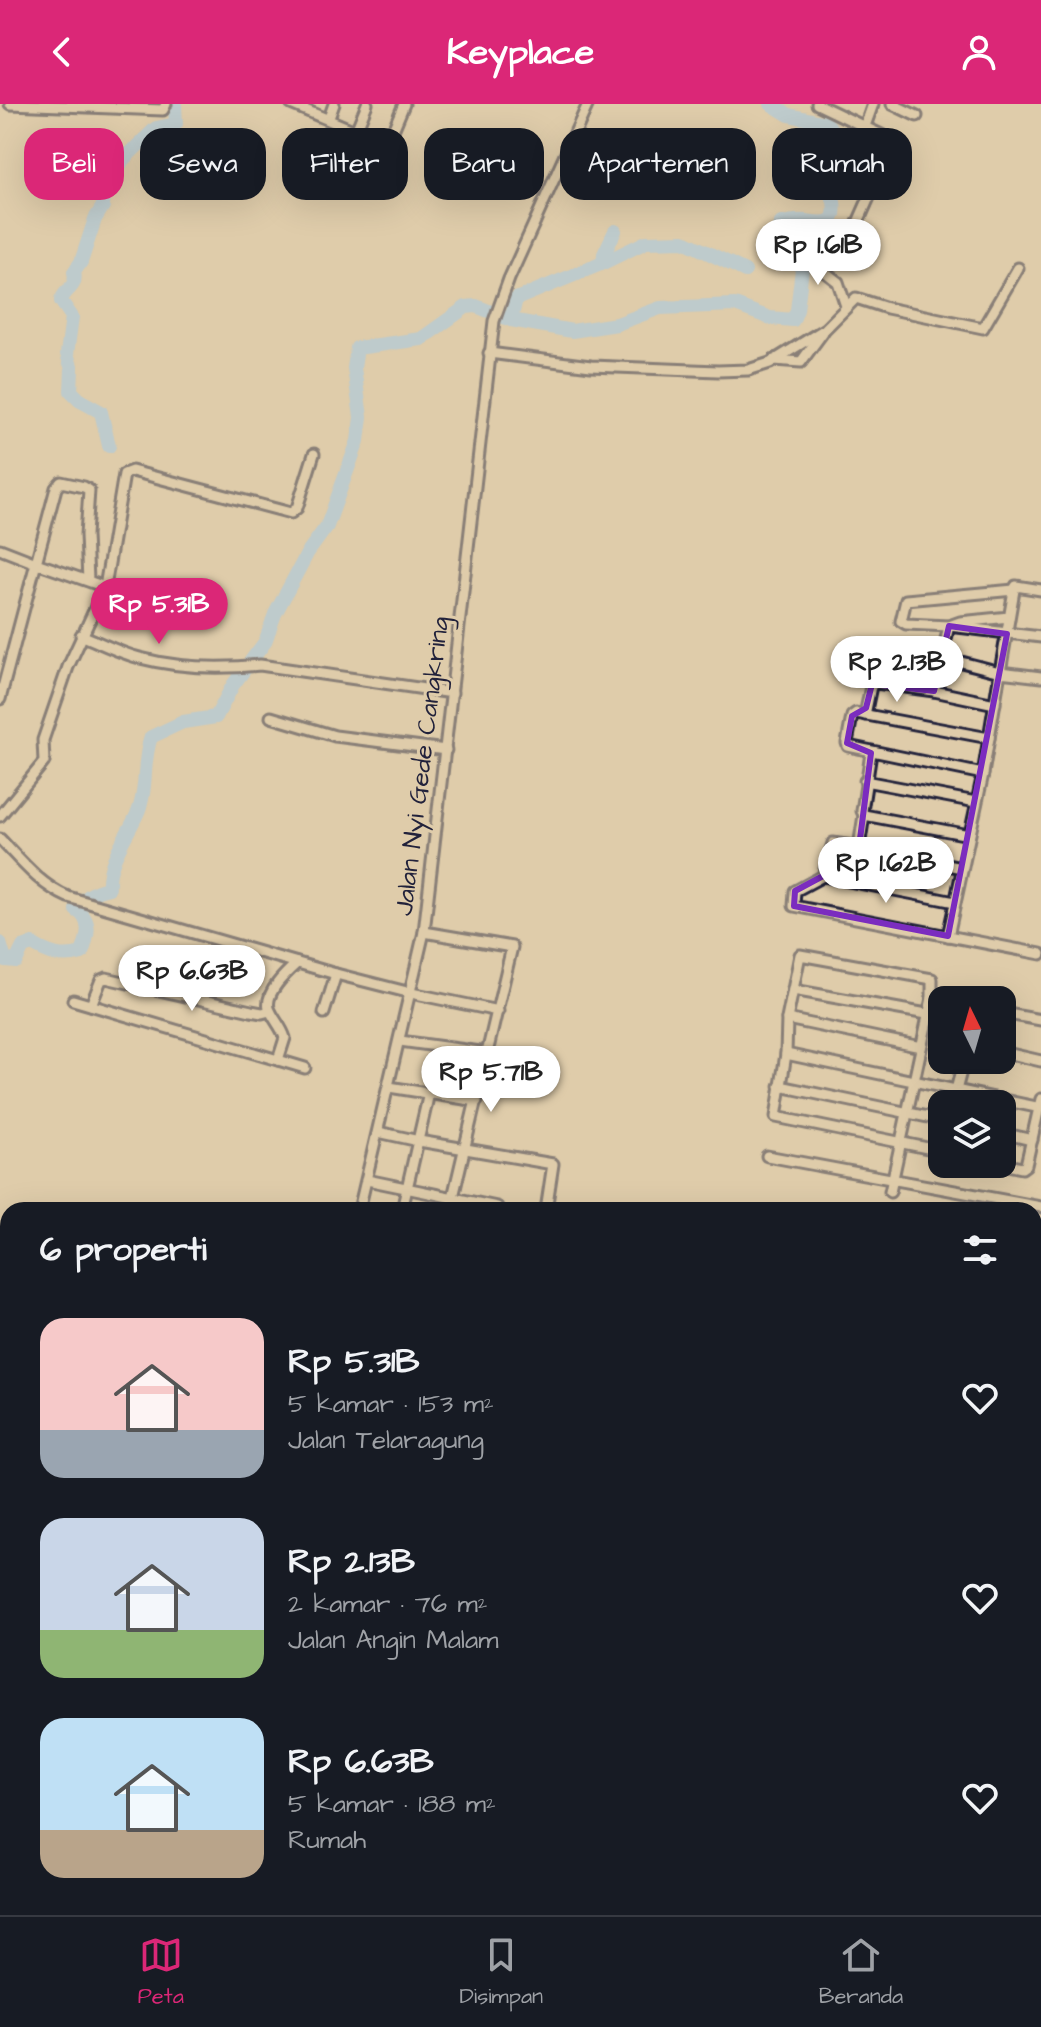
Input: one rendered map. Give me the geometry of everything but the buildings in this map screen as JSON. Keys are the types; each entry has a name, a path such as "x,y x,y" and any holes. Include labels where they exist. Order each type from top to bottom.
{"street":[{"path":"10,104 163,110 166,105"},
{"path":"329,118 334,104"},
{"path":"357,128 367,104"},
{"path":"393,128 404,104"},
{"name":"Jalan Nyi Gede Cangkring","path":"361,1202 424,932 494,321 588,104"},
{"path":"817,104 865,127 873,104"},
{"path":"892,104 917,116"},
{"path":"166,105 168,120"},
{"path":"296,105 350,128"},
{"path":"848,245 868,200"},
{"path":"806,257 838,282 846,306"},
{"path":"774,360 801,362 825,329 856,298 887,308 983,328 1018,268"},
{"path":"489,353 591,366 748,370 774,360 825,329"},
{"path":"0,816 44,762 43,740 81,635 88,628 105,587 126,473 132,471 291,513 297,508 314,454"},
{"path":"0,699 56,485 65,482 84,487 90,495 86,535 88,581"},
{"path":"0,549 105,587"},
{"path":"948,936 983,774 1014,590 1016,586 1041,590"},
{"path":"1014,590 909,598 904,601 903,623 1041,637"},
{"path":"949,626 1009,617"},
{"path":"934,691 949,626"},
{"path":"81,635 155,662 235,668 260,665 452,693"},
{"path":"942,657 1000,672 1041,677"},
{"path":"865,715 872,684 934,691 995,704"},
{"path":"983,774 871,753 847,745 852,716 856,713 989,738"},
{"path":"271,717 331,735 446,750"},
{"path":"859,847 865,781 871,753"},
{"path":"865,781 976,802"},
{"path":"864,815 969,835"},
{"path":"0,839 51,888 83,901 336,974 498,1011"},
{"path":"823,876 833,843 962,868"},
{"path":"955,902 823,876 795,891 794,906 1041,954"},
{"path":"424,932 512,947 452,1202"},
{"path":"928,1148 778,1118 776,1113 786,1054 787,1019 799,957 803,954 932,979 934,986"},
{"path":"278,1060 285,1038 270,1011 271,995 301,964"},
{"path":"324,1013 336,974"},
{"path":"91,1005 101,980 106,978 251,1011 270,1011"},
{"path":"793,990 927,1014 890,1192"},
{"path":"73,1000 305,1068"},
{"path":"1016,1016 1041,1020"},
{"path":"787,1019 921,1047"},
{"path":"400,1041 488,1053"},
{"path":"786,1054 956,1090 960,1074"},
{"path":"1016,1055 1041,1061"},
{"path":"780,1086 928,1117"},
{"path":"389,1087 477,1101"},
{"path":"404,1202 429,1093"},
{"path":"1016,1101 1040,1105 1025,1168 1016,1166"},
{"path":"378,1132 554,1164 547,1202"},
{"path":"1016,1139 1041,1152"},
{"path":"767,1156 1012,1202"},
{"path":"367,1180 476,1202"}],"highlighted area":[{"path":"949,626 1007,634 948,936 794,906 795,891 823,876 833,843 859,847 871,753 847,743 852,716 866,708 872,684 934,691"}],"waterway":[{"path":"109,446 101,412 81,401 71,391 72,369 67,354 72,317 61,301 74,282 74,272 103,206 104,192 123,160 156,128 176,124 175,104"},
{"path":"0,943 5,960 16,961 23,947 32,944 56,954 68,956 82,953 87,924 76,910 90,895 109,888 114,859 141,803 151,737 183,722 216,717 233,685 265,642 275,614 308,552 327,526 358,441 361,417 354,368 357,348 421,339 466,307 476,306 511,320 572,331 617,324 660,308 735,305 770,318 793,320 802,269 779,246 774,236 781,223 828,222 834,216 834,202 823,173 832,129 826,123 789,115 771,104"},
{"path":"603,263 615,231"},
{"path":"511,320 516,299 646,242 684,241 745,271"}]}
